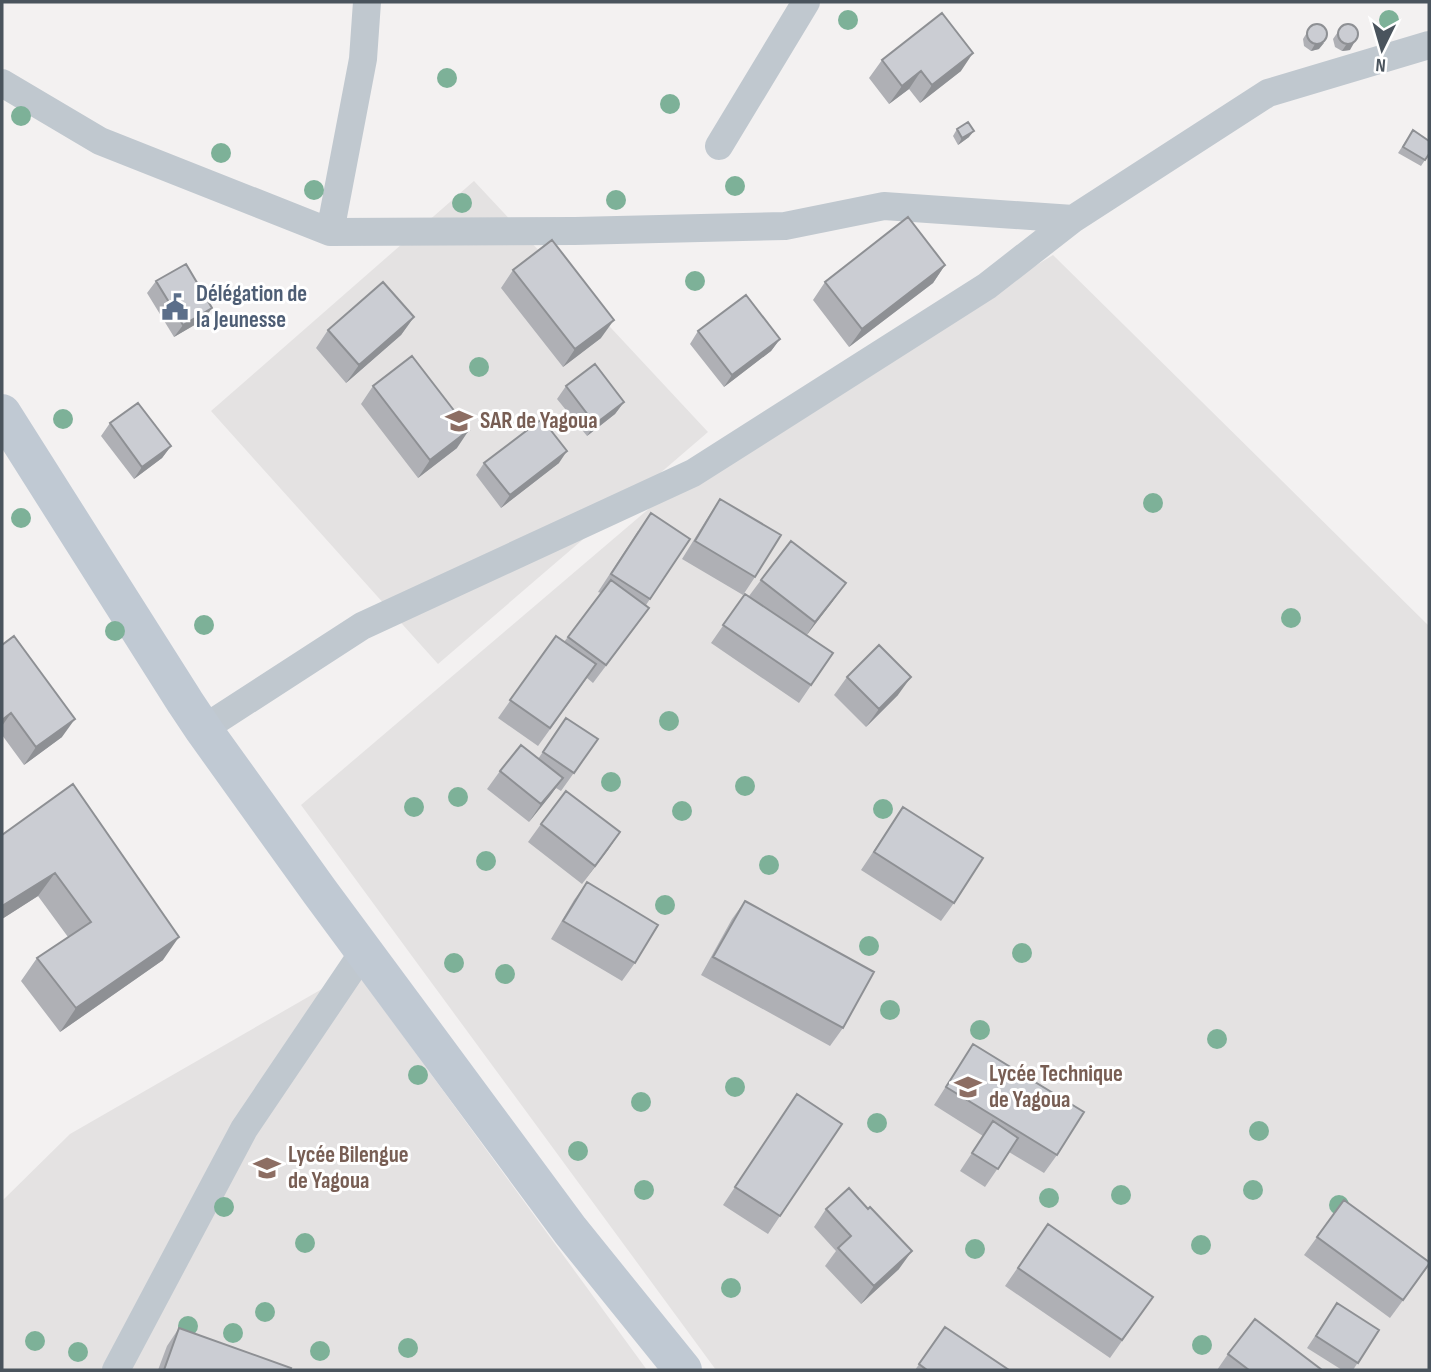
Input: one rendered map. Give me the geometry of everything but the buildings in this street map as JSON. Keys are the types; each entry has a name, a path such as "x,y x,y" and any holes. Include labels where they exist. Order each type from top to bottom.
{"street":[{"path":"330,232 363,60 367,2"},
{"path":"719,146 806,2"},
{"path":"203,729 362,626 693,473 987,286 1073,219 1268,93 1429,45"},
{"path":"2,83 100,141 330,232 785,226 884,206 1073,219"},
{"path":"2,413 203,729 363,951 570,1230 683,1370"},
{"path":"116,1370 244,1129 363,951"}],"shaded area":[{"name":"SAR de Yagoua","path":"474,181 708,432 438,664 211,411"},
{"name":"Lycée Technique de Yagoua","path":"1053,255 1429,626 1429,1370 716,1370 301,805 672,489"},
{"name":"Lycée Bilengue de Yagoua","path":"355,970 647,1370 2,1370 2,1201 70,1134"}],"place":[{"name":"Délégation de la Jeunesse","path":"175,307"},
{"name":"SAR de Yagoua","path":"459,421"},
{"name":"Lycée Technique de Yagoua","path":"968,1087"},
{"name":"Lycée Bilengue de Yagoua","path":"267,1168"}]}
